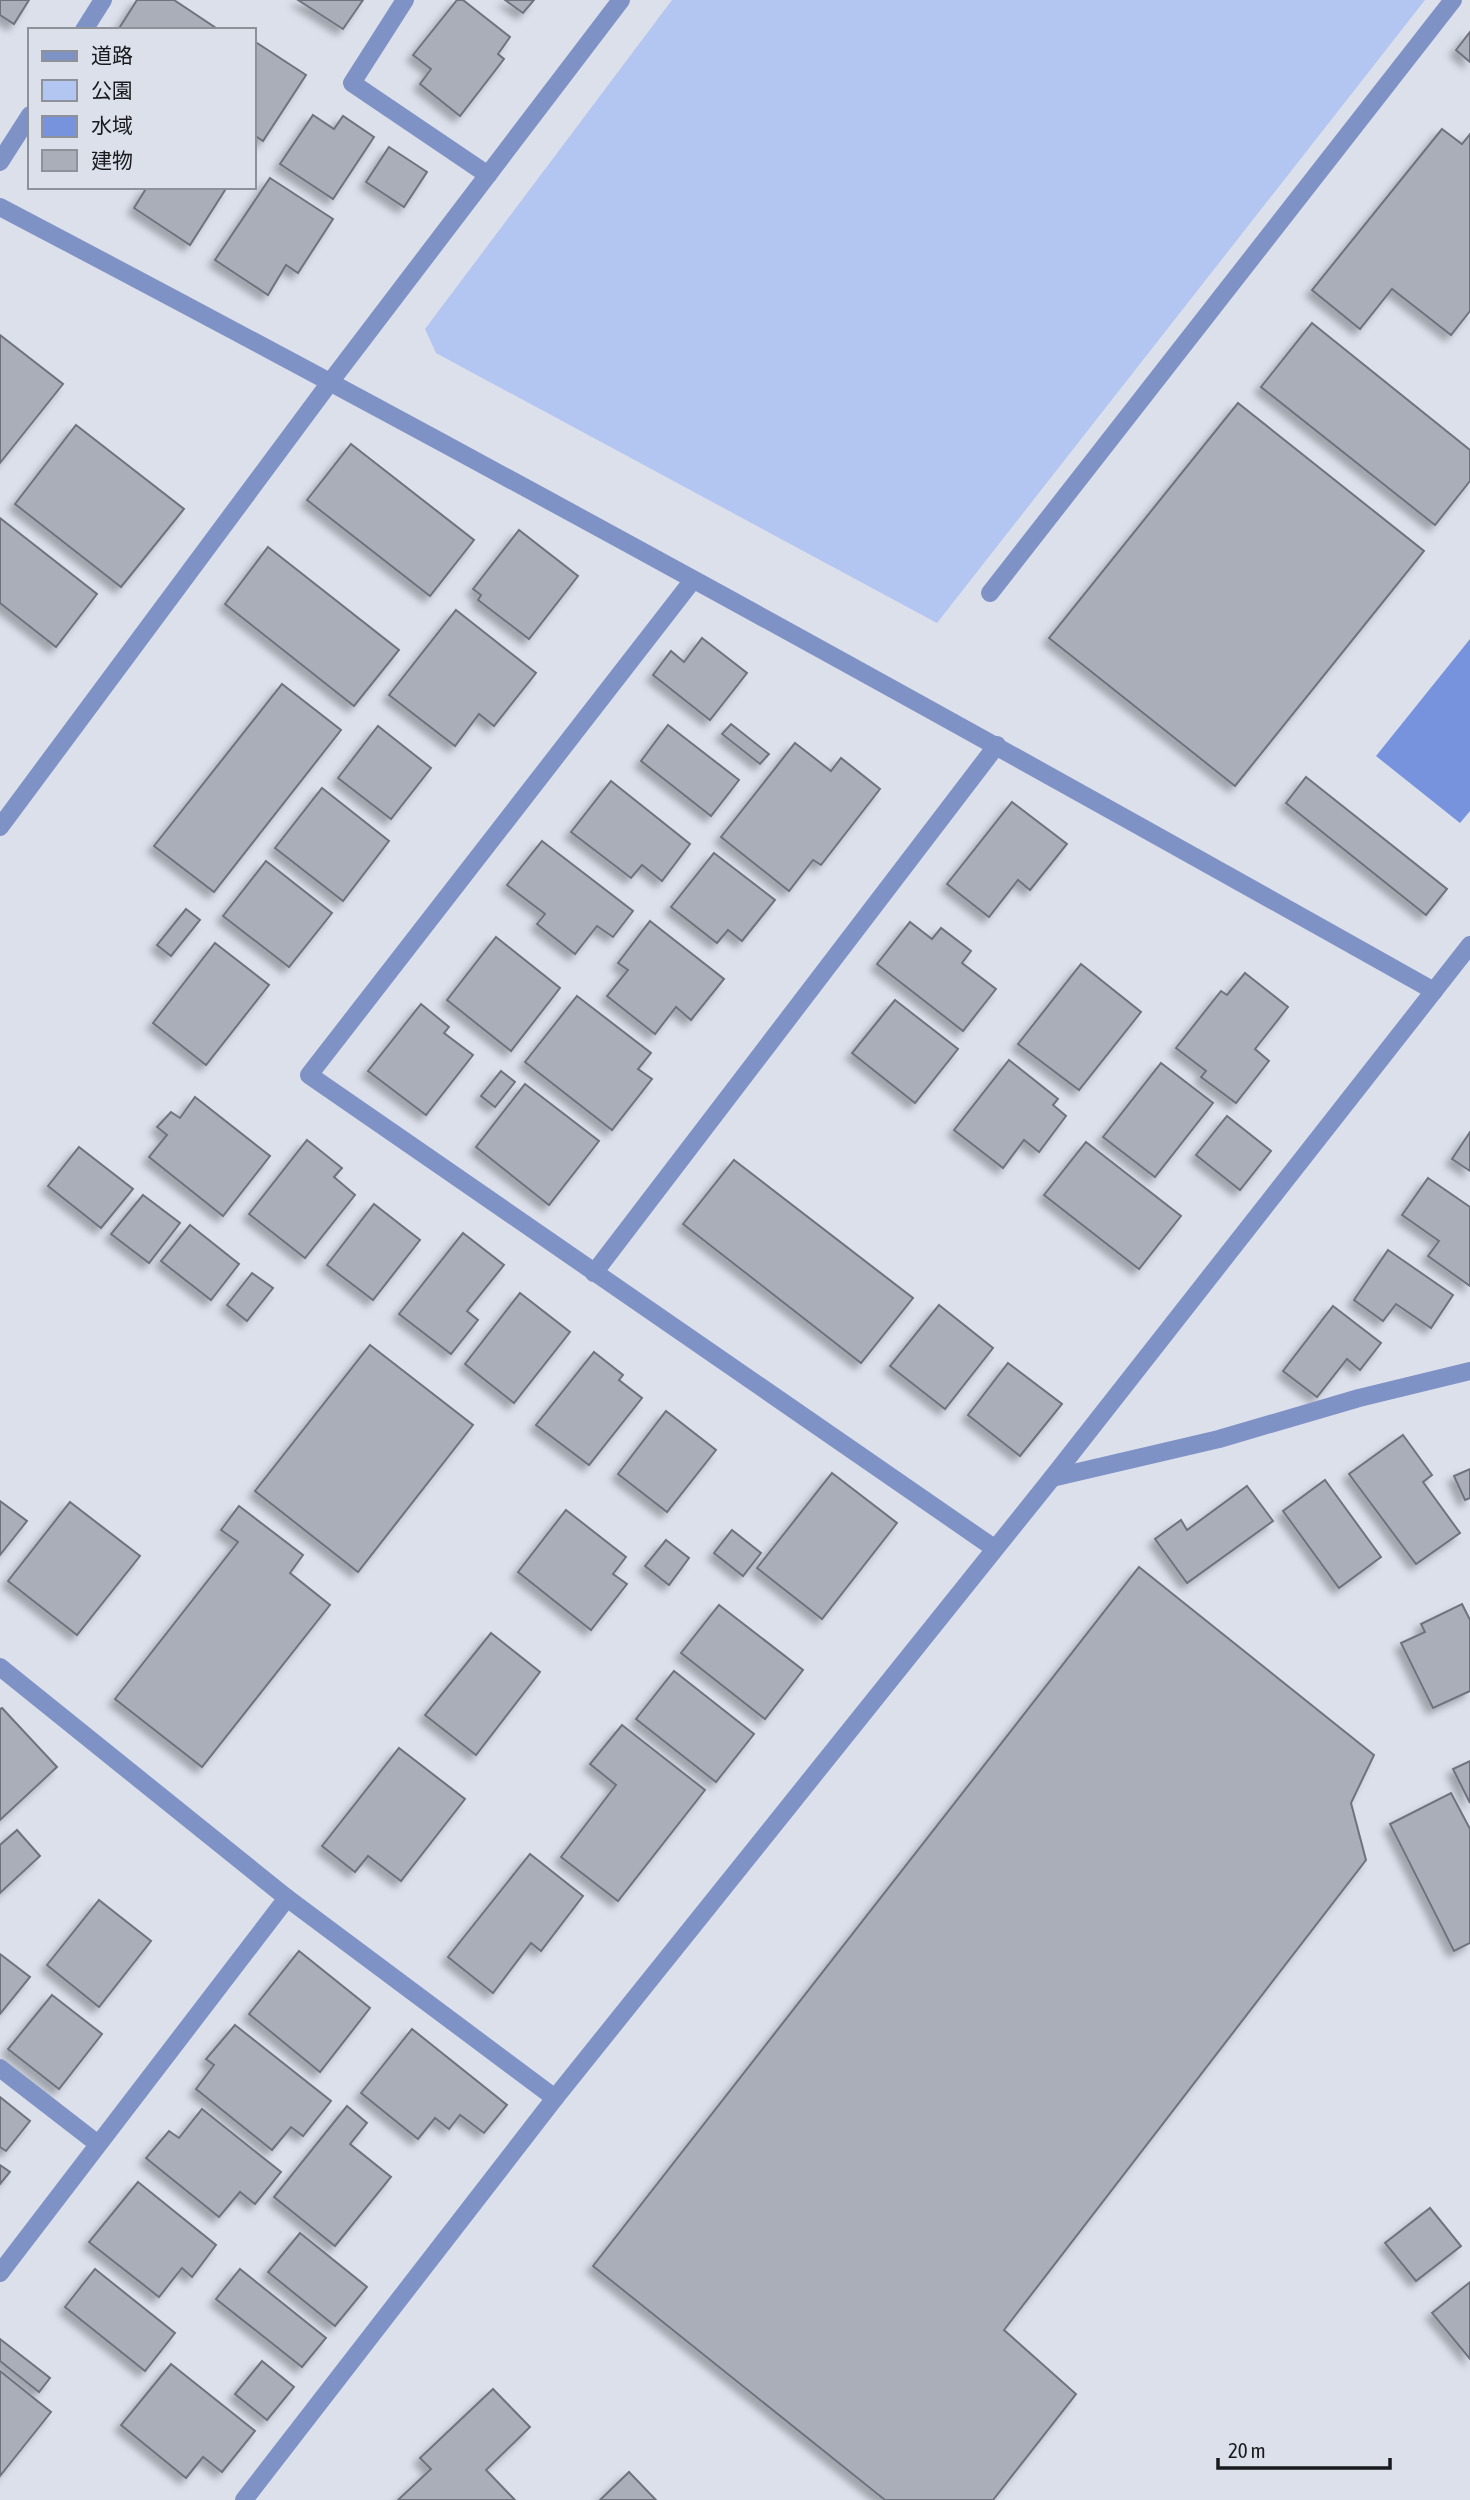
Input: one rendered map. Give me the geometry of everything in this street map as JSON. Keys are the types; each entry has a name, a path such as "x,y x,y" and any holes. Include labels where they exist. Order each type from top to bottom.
{"street":[{"path":"85,28 103,0"},
{"path":"405,0 352,83 488,175"},
{"path":"0,827 331,381 621,0"},
{"path":"990,593 1453,0"},
{"path":"0,162 28,118"},
{"path":"0,207 331,381 997,745 1434,991"},
{"path":"693,580 309,1075 994,1548"},
{"path":"594,1273 997,745"},
{"path":"244,2500 555,2098 1052,1478 1470,945"},
{"path":"1052,1478 1219,1439 1359,1398 1470,1371"},
{"path":"0,1667 286,1898 555,2098"},
{"path":"0,2273 286,1898"},
{"path":"0,2068 99,2144"}],"green space":[{"path":"672,0 1425,0 937,623 436,353 425,329"}],"water":[{"path":"1470,639 1470,811 1460,823 1376,756"}],"building":[{"path":"0,0 29,0 14,24 0,15"},
{"path":"137,0 174,0 216,28 119,28"},
{"path":"298,0 363,0 343,29"},
{"path":"457,0 463,0 510,37 498,54 504,59 460,116 420,84 431,69 413,55"},
{"path":"505,0 534,0 523,13"},
{"path":"1470,32 1470,62 1456,50"},
{"path":"256,42 306,75 263,141 256,136"},
{"path":"313,115 334,129 343,116 374,137 333,199 280,164"},
{"path":"1442,129 1462,144 1470,134 1470,311 1451,335 1392,289 1360,329 1312,290"},
{"path":"389,147 427,172 404,207 366,182"},
{"path":"270,178 333,219 298,273 286,265 268,295 215,260"},
{"path":"146,189 226,189 190,245 134,208"},
{"path":"1312,323 1470,450 1470,481 1435,525 1261,387"},
{"path":"0,335 63,384 0,463"},
{"path":"1238,403 1424,551 1235,786 1049,638"},
{"path":"76,425 184,509 121,587 15,504"},
{"path":"351,444 474,540 430,596 307,500"},
{"path":"0,518 97,594 56,647 0,603"},
{"path":"519,530 578,576 529,639 478,600 481,595 473,589"},
{"path":"268,547 399,650 354,706 225,604"},
{"path":"456,610 536,673 494,726 479,714 455,746 389,695"},
{"path":"702,638 747,673 710,720 653,675 671,651 684,662"},
{"path":"282,684 341,730 214,892 154,846"},
{"path":"731,724 769,754 760,764 722,734"},
{"path":"668,725 739,780 711,816 641,761"},
{"path":"378,726 431,768 391,819 338,778"},
{"path":"795,743 831,771 841,758 880,789 821,865 813,860 789,891 721,837"},
{"path":"1306,777 1447,889 1426,915 1286,803"},
{"path":"611,781 690,844 662,881 642,865 631,878 571,832"},
{"path":"322,788 389,841 343,901 275,848"},
{"path":"1012,802 1067,844 1030,890 1018,880 989,917 947,884"},
{"path":"542,841 633,911 613,937 597,926 575,954 537,924 545,914 507,885"},
{"path":"714,853 775,900 742,941 728,930 717,943 671,907"},
{"path":"266,861 332,913 289,967 223,916"},
{"path":"186,909 200,920 171,956 157,945"},
{"path":"650,921 724,979 691,1020 676,1007 655,1034 607,996 628,970 618,963"},
{"path":"910,922 932,939 941,928 971,951 962,963 996,989 963,1031 877,964"},
{"path":"496,937 560,988 511,1051 447,1000"},
{"path":"215,943 269,985 206,1065 153,1023"},
{"path":"1081,964 1141,1012 1079,1090 1018,1044"},
{"path":"1245,973 1288,1007 1255,1049 1269,1061 1236,1103 1201,1077 1206,1071 1176,1048 1221,991 1227,995"},
{"path":"577,996 651,1053 638,1069 652,1079 612,1130 525,1062"},
{"path":"895,1000 958,1049 915,1103 852,1053"},
{"path":"421,1004 449,1027 444,1033 473,1055 426,1115 368,1071"},
{"path":"1009,1060 1058,1099 1053,1105 1066,1116 1039,1152 1024,1140 1003,1168 954,1130"},
{"path":"1161,1063 1213,1103 1155,1177 1103,1137"},
{"path":"501,1071 515,1082 495,1107 481,1096"},
{"path":"525,1084 599,1141 549,1205 476,1147"},
{"path":"195,1097 270,1156 223,1216 149,1157 167,1135 157,1127 171,1112 180,1118"},
{"path":"1227,1116 1271,1151 1240,1190 1196,1155"},
{"path":"1470,1132 1470,1171 1452,1159"},
{"path":"307,1140 342,1168 334,1177 355,1195 305,1258 249,1214"},
{"path":"1086,1142 1181,1216 1139,1269 1044,1195"},
{"path":"79,1147 133,1189 101,1228 48,1186"},
{"path":"734,1160 913,1298 861,1363 683,1224"},
{"path":"1428,1178 1470,1207 1470,1286 1428,1256 1439,1241 1402,1215"},
{"path":"143,1195 180,1223 149,1263 111,1234"},
{"path":"374,1204 420,1240 373,1300 327,1265"},
{"path":"190,1225 239,1264 211,1300 161,1261"},
{"path":"463,1233 504,1265 467,1311 478,1320 451,1354 399,1314"},
{"path":"1388,1250 1453,1295 1431,1328 1396,1304 1383,1321 1354,1300"},
{"path":"252,1273 273,1288 247,1321 227,1305"},
{"path":"520,1293 570,1332 514,1403 465,1364"},
{"path":"939,1305 993,1348 945,1409 890,1366"},
{"path":"1333,1306 1381,1343 1360,1370 1347,1359 1317,1397 1283,1371"},
{"path":"370,1345 473,1425 358,1572 255,1491"},
{"path":"594,1352 623,1375 619,1380 642,1398 589,1465 536,1425"},
{"path":"1008,1363 1062,1404 1020,1456 968,1415"},
{"path":"666,1411 716,1450 667,1512 618,1474"},
{"path":"1403,1435 1432,1475 1423,1482 1460,1533 1416,1564 1349,1474"},
{"path":"1470,1469 1470,1498 1465,1500 1454,1476"},
{"path":"832,1473 897,1523 822,1619 757,1568"},
{"path":"1325,1480 1381,1557 1339,1588 1283,1511"},
{"path":"1247,1486 1273,1521 1187,1583 1155,1539 1181,1520 1187,1530"},
{"path":"0,1501 27,1521 0,1555"},
{"path":"70,1502 140,1556 77,1635 8,1581"},
{"path":"239,1506 303,1555 290,1573 330,1605 202,1767 115,1699 238,1542 221,1530"},
{"path":"566,1510 626,1557 613,1574 627,1584 591,1630 518,1572"},
{"path":"732,1530 761,1553 743,1576 714,1553"},
{"path":"666,1540 689,1558 669,1585 645,1566"},
{"path":"1139,1567 1374,1755 1351,1803 1366,1860 1004,2330 1076,2394 993,2500 885,2500 593,2266"},
{"path":"1462,1604 1470,1620 1470,1691 1433,1708 1401,1643 1425,1632 1421,1624"},
{"path":"719,1605 803,1670 765,1719 681,1653"},
{"path":"491,1633 540,1672 476,1755 425,1715"},
{"path":"674,1671 754,1734 716,1782 636,1719"},
{"path":"2,1708 57,1767 0,1820 0,1709"},
{"path":"622,1725 705,1790 618,1901 561,1857 616,1785 590,1764"},
{"path":"399,1748 465,1799 401,1881 368,1856 355,1872 322,1846"},
{"path":"1470,1761 1470,1803 1453,1769"},
{"path":"1451,1793 1470,1829 1470,1943 1454,1951 1390,1824"},
{"path":"17,1830 40,1856 0,1893 0,1845"},
{"path":"530,1854 583,1896 541,1951 531,1943 493,1993 448,1957"},
{"path":"99,1900 151,1941 99,2007 47,1965"},
{"path":"299,1951 370,2008 320,2072 249,2014"},
{"path":"0,1954 30,1977 0,2014"},
{"path":"52,1995 102,2034 59,2089 8,2049"},
{"path":"235,2025 331,2101 303,2136 291,2127 272,2150 196,2089 214,2065 206,2059"},
{"path":"412,2029 507,2105 484,2133 460,2115 449,2129 435,2118 418,2139 361,2093"},
{"path":"0,2097 30,2121 6,2151 0,2147"},
{"path":"347,2106 367,2123 350,2144 391,2177 335,2246 274,2197"},
{"path":"202,2109 281,2172 255,2204 240,2192 219,2217 146,2158 169,2131 179,2138"},
{"path":"0,2165 10,2172 0,2184"},
{"path":"138,2182 216,2245 192,2277 182,2268 159,2297 89,2242"},
{"path":"1430,2208 1461,2246 1416,2281 1385,2243"},
{"path":"300,2233 367,2287 335,2326 268,2272"},
{"path":"95,2269 175,2333 145,2371 65,2307"},
{"path":"240,2269 326,2338 302,2367 216,2299"},
{"path":"1470,2282 1470,2359 1432,2313"},
{"path":"0,2339 50,2378 39,2392 0,2361"},
{"path":"262,2361 294,2387 267,2420 235,2394"},
{"path":"171,2364 255,2431 222,2472 203,2457 186,2478 121,2425"},
{"path":"0,2371 51,2412 0,2476"},
{"path":"493,2389 530,2427 486,2470 515,2500 398,2500 431,2469 420,2458"},
{"path":"629,2472 656,2500 600,2500"}]}
